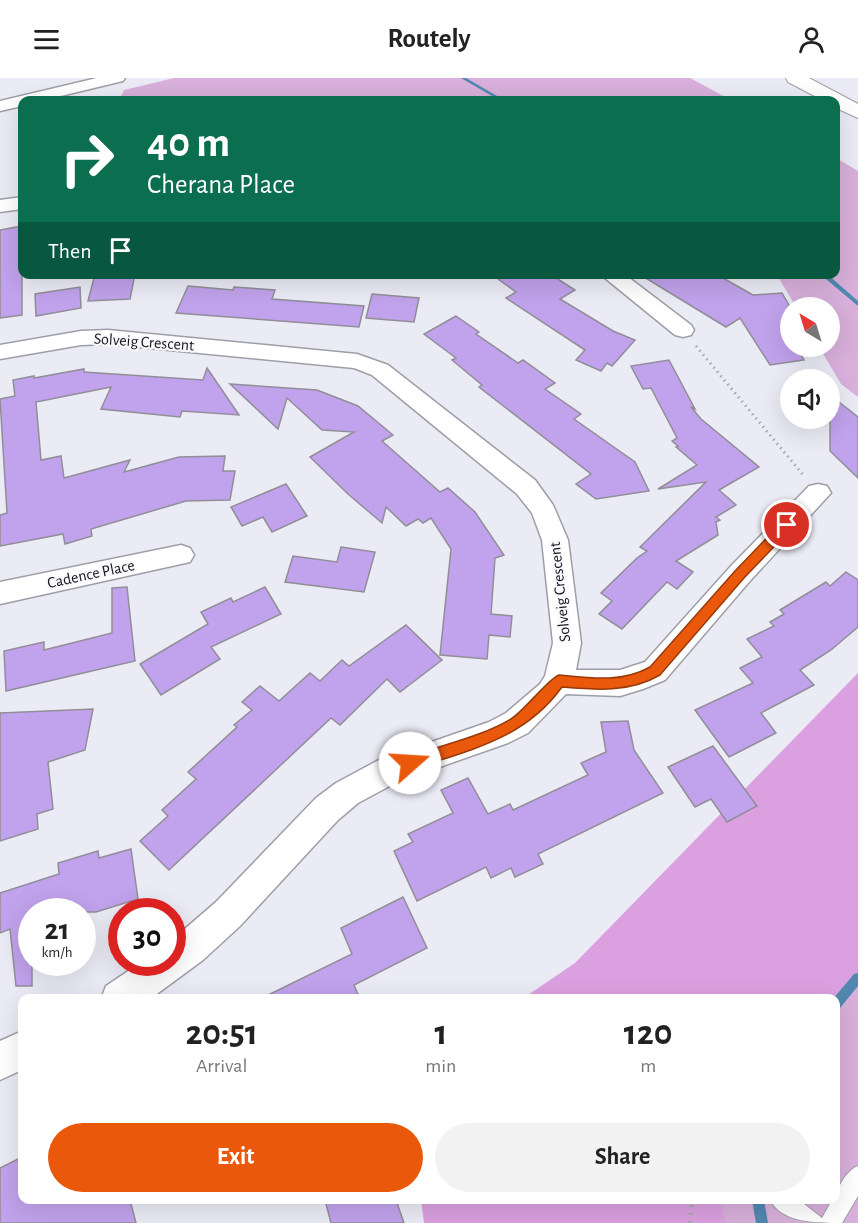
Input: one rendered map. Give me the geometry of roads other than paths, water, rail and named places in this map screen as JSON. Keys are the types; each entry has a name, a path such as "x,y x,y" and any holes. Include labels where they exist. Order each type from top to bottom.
{"street":[{"path":"42,96 117,78"},
{"path":"795,78 829,96"},
{"path":"0,106 18,102"},
{"path":"840,102 858,111"},
{"path":"0,206 18,204"},
{"path":"617,279 683,330"},
{"name":"Solveig Crescent","path":"0,352 81,338 108,337 347,358 380,370 526,487 539,501 555,540 566,630 567,643 559,681"},
{"path":"186,952 228,914 327,809 347,793 388,771 497,733 517,723 550,693 559,681 608,685 644,677 655,671 740,574 818,493"},
{"name":"Cadence Place","path":"0,593 182,555"},
{"path":"126,994 151,976"},
{"path":"0,1061 18,1052"}],"lane":[{"path":"830,1223 858,1176"},
{"path":"787,1204 813,1223"}],"waterway":[{"path":"463,78 495,96"},
{"path":"829,279 858,304"},
{"path":"840,999 858,978"},
{"path":"759,1204 762,1223"}]}
